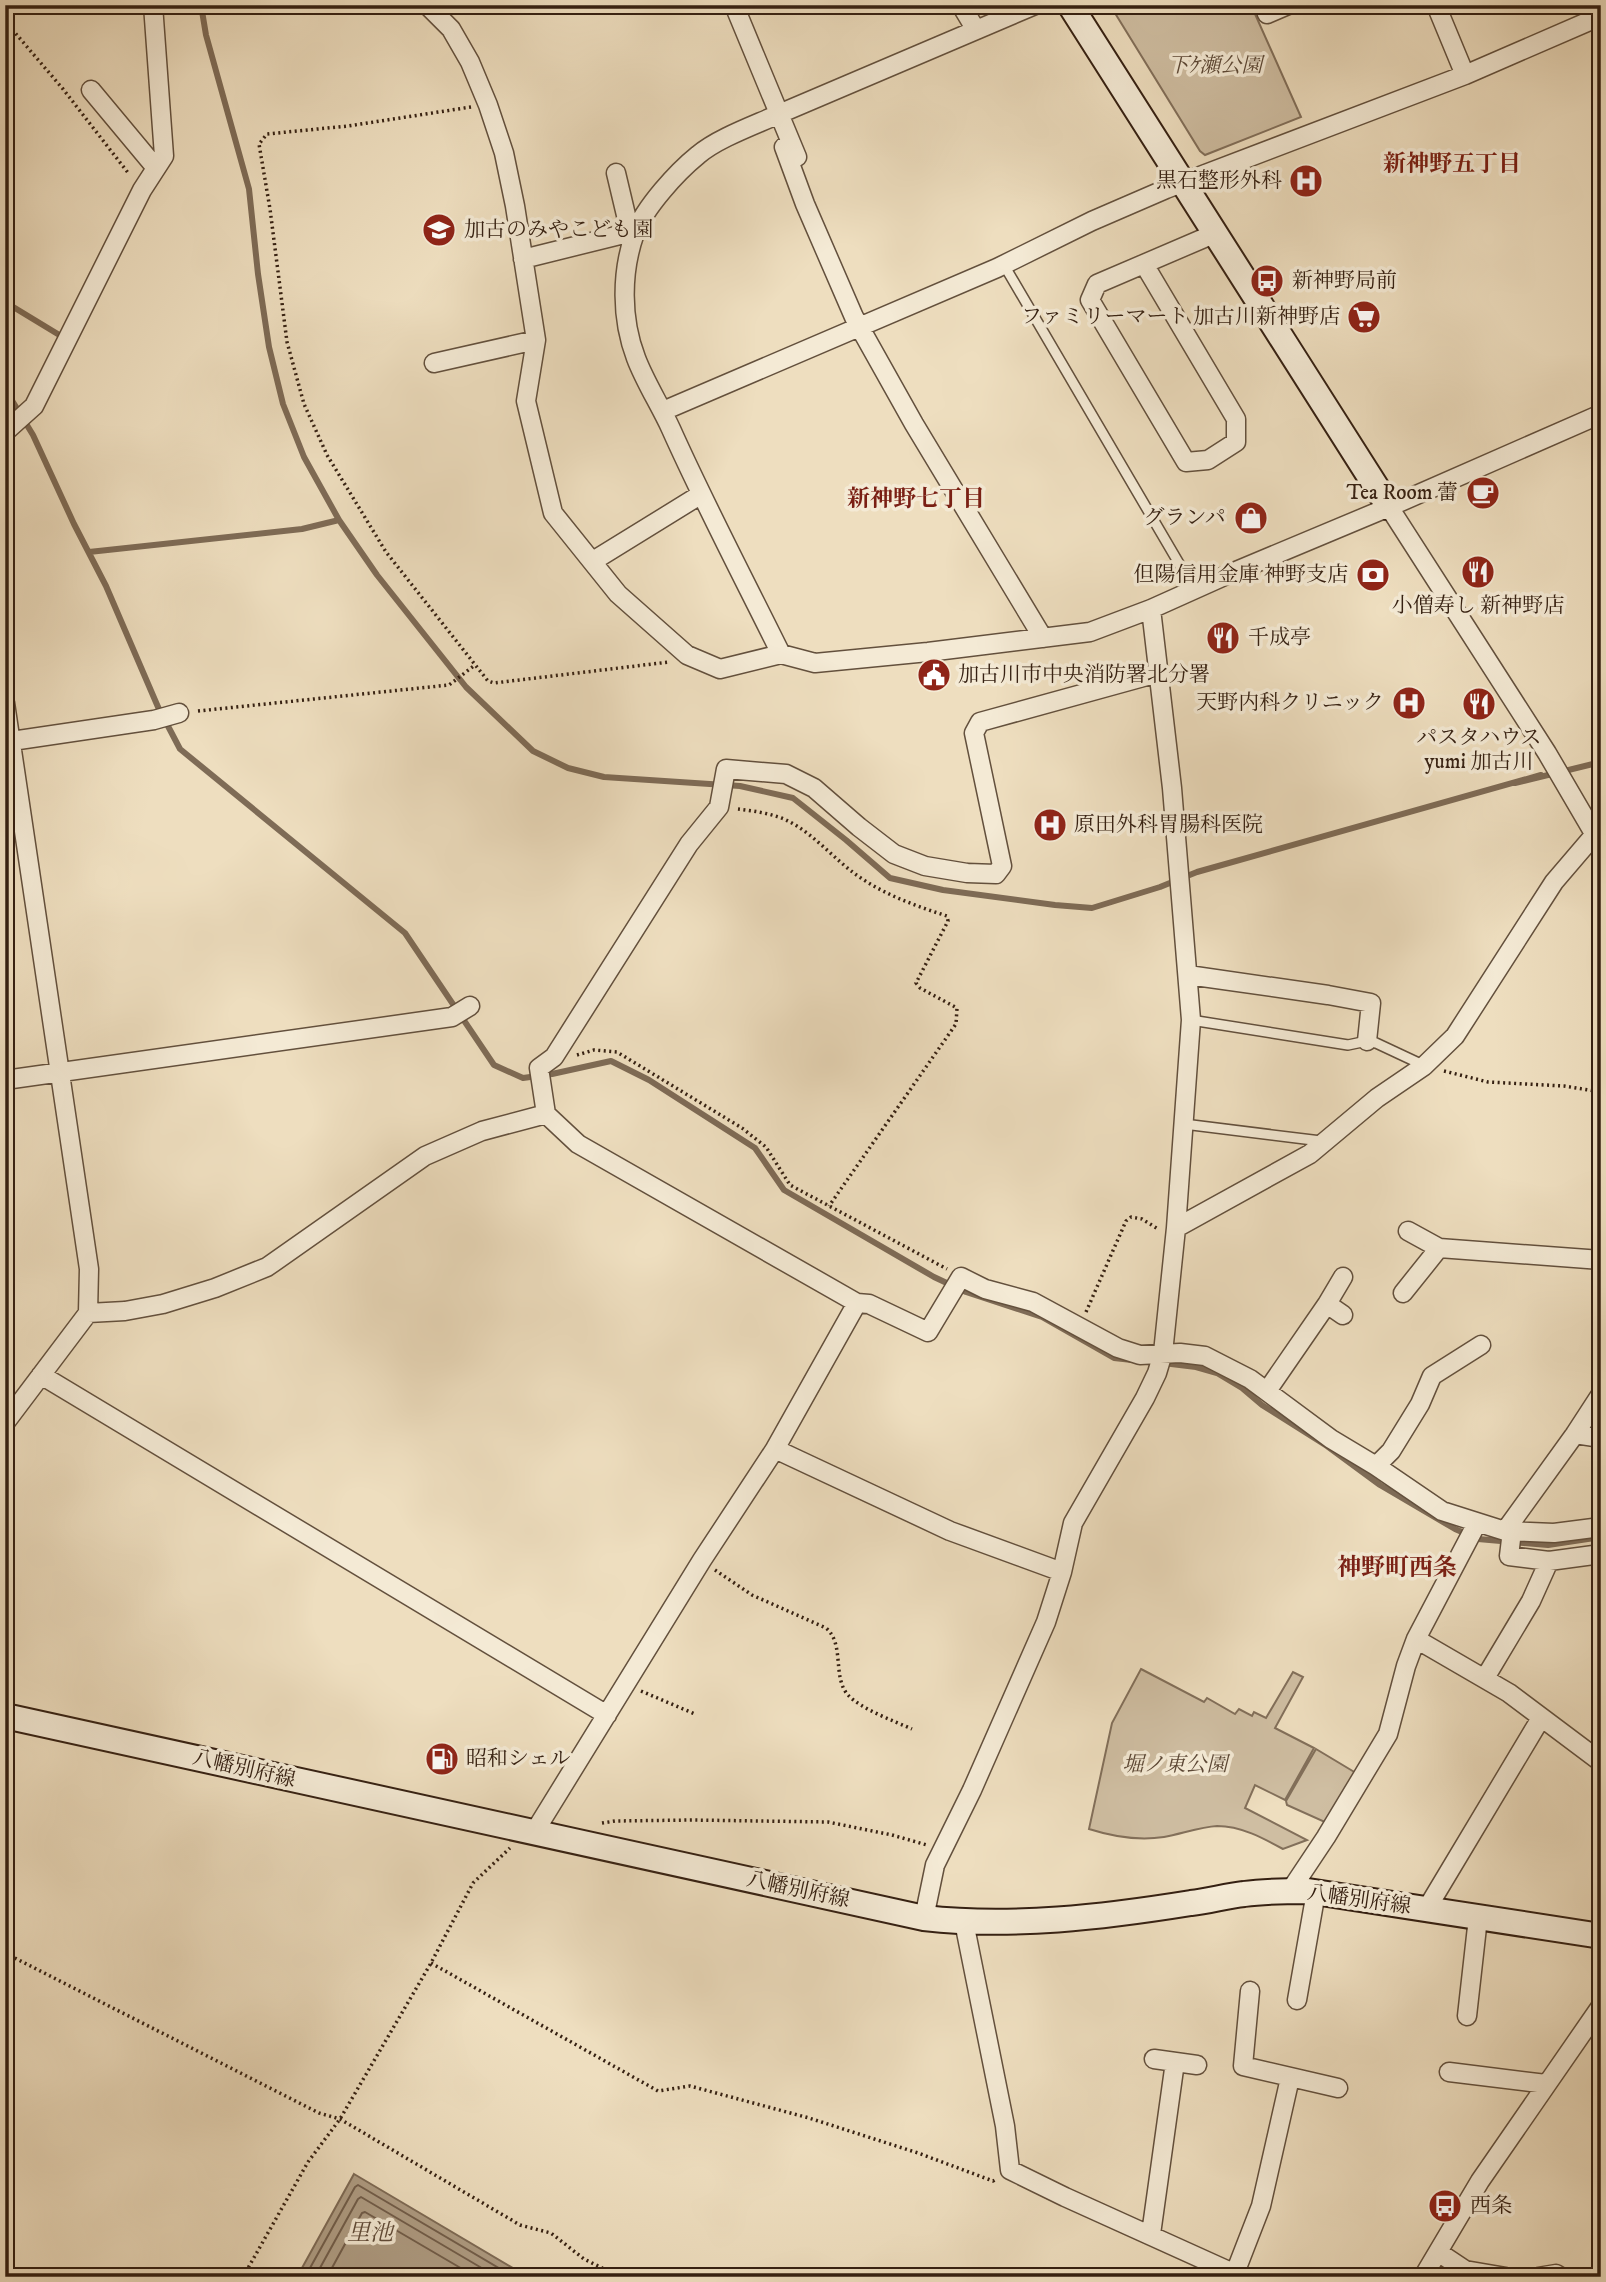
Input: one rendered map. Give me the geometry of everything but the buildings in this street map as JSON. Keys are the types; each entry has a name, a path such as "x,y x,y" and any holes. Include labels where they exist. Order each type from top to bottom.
{"main road":[{"path":"1070,5 1389,507"},
{"name":"八幡別府線","path":"5,1716 924,1918 964,1922 1088,1916 1241,1894 1290,1891 1316,1892 1601,1936"}],"street":[{"path":"5,432 34,406 142,190 164,156 153,5"},
{"path":"427,5 451,29 470,62 504,153 536,340 526,401 553,513 618,594 687,655 720,668 780,654 815,663 1090,632 1151,609 1601,414"},
{"path":"961,5 976,30"},
{"path":"523,260 633,231 663,189 700,153 779,114 1035,5"},
{"path":"1264,5 1268,14 1287,5"},
{"path":"1436,5 1465,75"},
{"path":"741,7 779,114 864,312 857,322"},
{"path":"663,411 857,322 1004,265 1092,221 1184,182 1465,75 1601,16"},
{"path":"91,90 156,168"},
{"path":"784,147 804,204 857,322 914,424 1043,638"},
{"path":"616,173 633,231 624,292 628,328 636,358 700,495 780,654"},
{"path":"1144,264 1236,419 1236,442 1208,460 1186,462 1090,300 1097,284 1216,233"},
{"path":"433,363 536,340"},
{"path":"593,561 700,495"},
{"path":"1175,1233 1201,1212 1244,1192 1310,1154 1377,1098 1424,1066 1455,1036 1554,882 1598,835 1389,507"},
{"path":"924,1918 935,1865 1046,1622 1062,1572 1073,1523 1145,1398 1163,1353 1191,1020 1172,788 1151,609"},
{"path":"1158,673 980,722 974,733 1002,866 996,874 967,873 925,866 894,854 814,788 786,774 726,769 719,807 690,844 554,1057 539,1068 546,1114 578,1144 856,1303 869,1304 928,1332 961,1277 985,1289 1033,1302 1118,1348 1140,1354 1180,1353 1205,1356 1250,1379 1331,1439 1442,1511 1508,1531 1554,1533 1601,1527"},
{"path":"5,703 8,741 89,1269 88,1313 5,1423"},
{"path":"8,741 154,720 179,713"},
{"path":"1188,975 1371,1003 1367,1041"},
{"path":"5,1080 452,1017 470,1006"},
{"path":"88,1313 125,1311 163,1304 215,1288 267,1267 425,1156 482,1131 546,1114"},
{"path":"1408,1231 1439,1248 1601,1260"},
{"path":"1404,1293 1439,1248"},
{"path":"1266,1391 1343,1277"},
{"path":"534,1831 702,1560 775,1449 856,1303"},
{"path":"1327,1304 1343,1315"},
{"path":"1376,1466 1391,1451 1420,1404 1432,1376 1480,1345"},
{"path":"41,1375 607,1715"},
{"path":"1601,1394 1508,1531 1509,1556 1549,1561 1601,1554"},
{"path":"1575,1434 1601,1438"},
{"path":"775,1449 950,1531 1062,1572"},
{"path":"1290,1891 1388,1734 1416,1639 1477,1523"},
{"path":"1485,1678 1531,1601 1549,1561"},
{"path":"1416,1639 1485,1678 1601,1762"},
{"path":"1426,1910 1541,1718"},
{"path":"1297,2000 1316,1892"},
{"path":"1467,2016 1478,1918"},
{"path":"964,1922 1006,2126 1010,2170 1065,2197 1238,2275 1261,2207 1290,2078"},
{"path":"1250,1991 1243,2066 1338,2088"},
{"path":"1423,2277 1480,2181 1601,2006"},
{"path":"1154,2059 1197,2065"},
{"path":"1151,2234 1175,2062"},
{"path":"1449,2071 1546,2084"},
{"path":"1438,2252 1465,2270 1506,2277"},
{"path":"1538,2277 1556,2274 1561,2277"}],"lane":[{"path":"1004,265 1194,589"},
{"path":"1191,1020 1348,1045 1367,1041 1424,1066"},
{"path":"1184,1124 1327,1142"}],"path":[{"path":"5,21 63,89 142,190"},
{"path":"488,105 348,126 267,134 259,144 287,342 304,404 327,454 386,552 473,667 488,681 494,683 665,664 687,655"},
{"path":"179,713 449,685 473,667"},
{"path":"719,807 759,812 789,821 860,877 894,897 947,916 948,921 916,983 920,988 957,1008 956,1024 829,1206"},
{"path":"554,1057 594,1050 617,1052 742,1128 766,1147 790,1185 961,1277"},
{"path":"1424,1066 1488,1082 1564,1086 1601,1092"},
{"path":"1080,1327 1126,1221 1131,1217 1142,1219 1175,1233"},
{"path":"702,1560 752,1595 826,1628 834,1641 842,1684 849,1697 912,1729"},
{"path":"626,1685 695,1714"},
{"path":"594,1825 615,1821 692,1820 828,1822 892,1835 942,1850"},
{"path":"243,2277 307,2162 340,2119 431,1963 473,1882 513,1845 534,1831"},
{"path":"5,1953 319,2113 340,2119 520,2225 551,2233 584,2259 620,2277"},
{"path":"431,1963 658,2091 690,2086 845,2130 993,2181 1010,2170"}],"green space":[{"name":"下ｹ瀬公園","path":"1110,5 1251,5 1301,117 1205,155"},
{"name":"堀ノ東公園","path":"1141,1669 1204,1702 1207,1698 1235,1714 1239,1709 1252,1716 1254,1712 1266,1718 1293,1672 1303,1677 1275,1728 1314,1748 1285,1800 1255,1785 1245,1808 1307,1840 1283,1849 1252,1833 1217,1826 1145,1839 1089,1829 1112,1723"},
{"path":"1316,1749 1356,1773 1327,1823 1287,1805 1286,1801"}],"water":[{"name":"里池","path":"354,2174 528,2277 297,2277"}],"waterway":[{"path":"201,5 206,35 249,189 269,347 283,404 304,457 339,520 377,575 466,687 533,751 568,768 604,777 740,786 793,798 890,878 943,890 1092,908 1160,887 1197,872 1541,775 1515,783 1601,762"},
{"path":"5,302 61,336"},
{"path":"5,389 33,435 106,586 158,707 180,749 405,933 494,1065 523,1078 611,1061 649,1080 755,1148 784,1190 934,1277 966,1292 1042,1317 1114,1358 1132,1360"},
{"path":"89,552 302,529 339,520"},
{"path":"1163,1363 1217,1373 1327,1446 1380,1485 1455,1529 1478,1539 1548,1545 1601,1537"}],"place":[{"name":"黒石整形外科","path":"1306,181"},
{"name":"加古のみやこども園","path":"439,230"},
{"name":"新神野局前","path":"1267,281"},
{"name":"ファミリーマート 加古川新神野店","path":"1364,317"},
{"name":"Tea Room 蕾","path":"1483,493"},
{"name":"グランパ","path":"1251,518"},
{"name":"小僧寿し 新神野店","path":"1478,572"},
{"name":"但陽信用金庫 神野支店","path":"1373,575"},
{"name":"千成亭","path":"1223,638"},
{"name":"加古川市中央消防署北分署","path":"934,675"},
{"name":"天野内科クリニック","path":"1409,703"},
{"name":"パスタハウス yumi 加古川","path":"1479,704"},
{"name":"原田外科胃腸科医院","path":"1050,825"},
{"name":"昭和シェル","path":"442,1759"},
{"name":"西条","path":"1445,2206"}],"district":[{"name":"新神野五丁目","path":"1452,164"},
{"name":"新神野七丁目","path":"916,499"},
{"name":"神野町西条","path":"1397,1568"}]}
